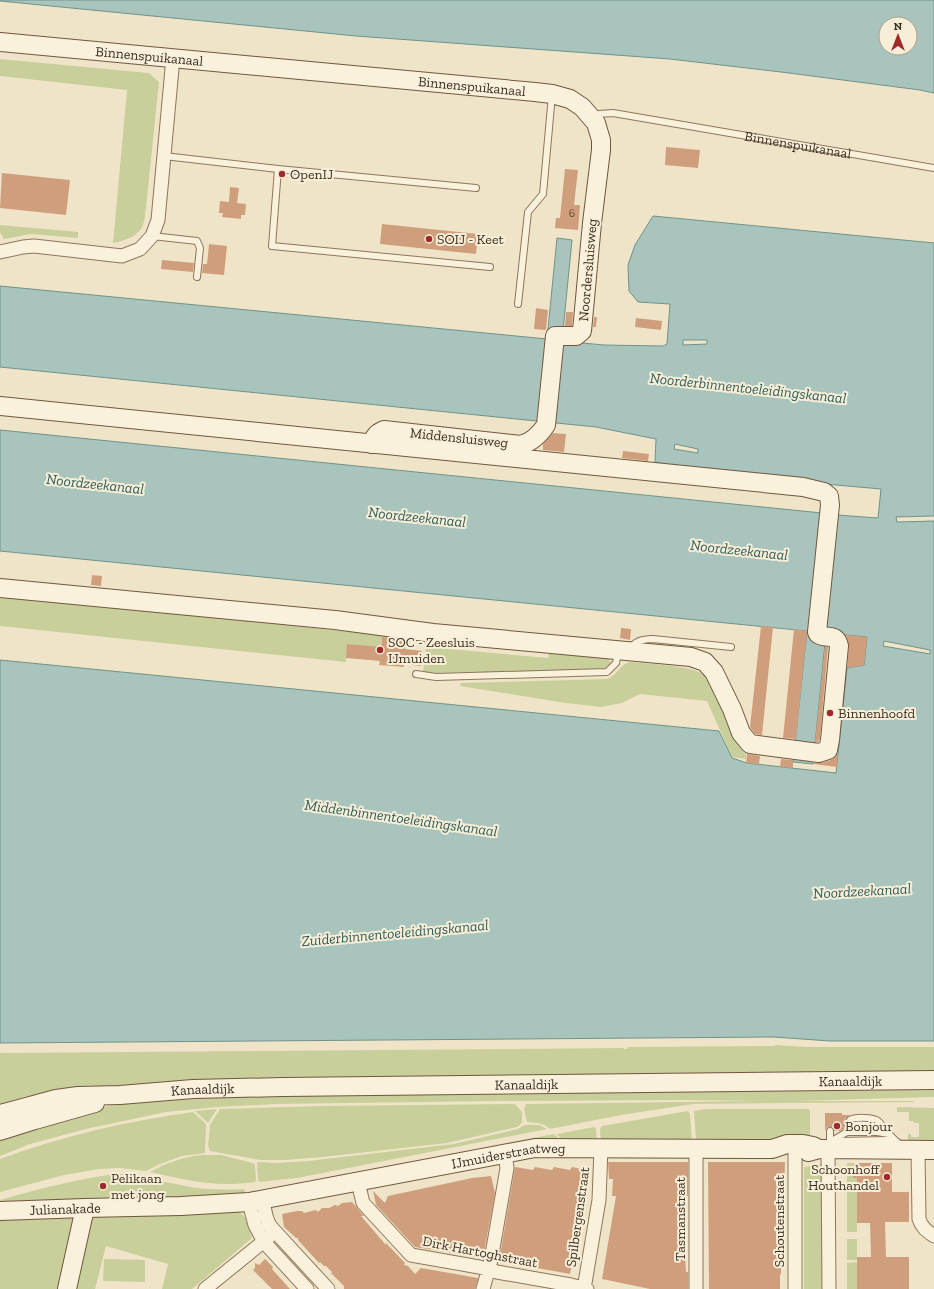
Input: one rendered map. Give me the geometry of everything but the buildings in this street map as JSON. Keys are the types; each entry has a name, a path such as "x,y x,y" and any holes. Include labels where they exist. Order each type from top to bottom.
{"street":[{"name":"Binnenspuikanaal","path":"0,42 552,94 570,99 582,107 592,117"},
{"path":"0,252 34,246 122,256 140,249 152,236 158,220 174,58"},
{"name":"Noordersluisweg","path":"546,425 555,336 576,336 582,331 592,223 602,150 599,132 592,117"},
{"path":"0,406 803,487 824,492 829,496 830,505 817,632 820,636 834,637 838,641 840,653 830,740 828,750 819,753 756,746 750,744 741,733 732,709 714,672 705,662 691,657 433,633 334,620 0,588"},
{"name":"Middensluisweg","path":"372,444 375,435 384,430 521,445 528,443 541,432 546,425"},
{"name":"Kanaaldijk","path":"0,1114 56,1099 78,1096 120,1095 193,1089 934,1080"},
{"name":"Kanaaldijk","path":"0,1131 120,1095"},
{"name":"IJmuiderstraatweg","path":"772,1149 787,1144 803,1144 826,1147 913,1148"},
{"path":"826,1147 829,1289"},
{"name":"IJmuiderstraatweg","path":"256,1201 535,1148 772,1149 781,1151 813,1152 826,1147"},
{"name":"Spilbergenstraat","path":"585,1289 599,1200 601,1148"},
{"path":"913,1148 919,1219 921,1225 934,1236"},
{"name":"Tasmanstraat","path":"696,1149 696,1289"},
{"name":"Schoutenstraat","path":"795,1152 795,1289"},
{"path":"483,1289 491,1260 507,1168 504,1154"},
{"name":"Dirk Hartoghstraat","path":"358,1182 363,1204 411,1255 479,1267 487,1270 585,1289"},
{"path":"256,1201 274,1231 328,1289"},
{"path":"256,1201 255,1224 264,1242 307,1289"},
{"name":"Julianakade","path":"0,1211 181,1206 256,1201"},
{"path":"67,1289 85,1208"},
{"path":"206,1289 264,1242 274,1231"}],"lane":[{"path":"518,304 528,212 543,194 552,94"},
{"name":"Binnenspuikanaal","path":"592,117 599,114 613,113 934,168"},
{"path":"164,156 278,169 476,188"},
{"path":"278,169 272,246 490,267"},
{"path":"152,236 197,241 200,248 197,277"},
{"path":"416,674 436,676 607,672 616,663 624,651 633,643 654,638 730,647"},
{"path":"826,1147 848,1132 850,1127 854,1125 877,1126 913,1148"},
{"path":"826,1147 830,1131"},
{"path":"848,1132 877,1132 889,1134"}],"green space":[{"path":"0,59 149,73 159,82 145,219 138,233 126,240 113,243 127,90 0,76"},
{"path":"0,225 78,232 78,238 31,234 4,239 0,232"},
{"path":"0,594 387,636 387,640 381,640 380,648 348,644 346,662 0,626"},
{"path":"426,647 548,658 549,653 608,659 611,662 609,667 601,670 423,672"},
{"path":"630,662 686,668 701,673 712,685 718,696 741,749 746,755 746,759 732,757 707,701 640,694 622,703 601,707 460,686 461,683 607,679 614,675 623,665"},
{"path":"775,1045 807,1047 934,1047 934,1072 55,1094 27,1096 0,1104 0,1053 627,1049 628,1047"},
{"path":"934,1085 934,1097 797,1101 915,1101 913,1102 693,1104 621,1115 550,1129 542,1124 527,1122 524,1109 526,1104 756,1101 501,1101 276,1104 218,1107 166,1112 86,1129 30,1144 0,1156 0,1135 76,1112 142,1100 192,1096"},
{"path":"515,1104 522,1112 522,1123 517,1127 447,1143 285,1160 260,1160 210,1151 208,1146 210,1125 220,1109 321,1106"},
{"path":"897,1107 934,1108 934,1144 908,1142 908,1134 911,1134 911,1137 919,1137 919,1123 909,1121 909,1112 897,1112"},
{"path":"217,1109 208,1123 195,1111"},
{"path":"706,1109 809,1109 810,1141 768,1144 763,1139 710,1139 708,1141 696,1141 694,1111"},
{"path":"688,1111 690,1114 692,1141 676,1141 674,1139 620,1140 601,1144 600,1129 602,1126"},
{"path":"193,1112 206,1125 205,1153 182,1156 146,1171 120,1168 99,1169 64,1175 0,1192 0,1159 47,1143 95,1130"},
{"path":"524,1125 539,1125 547,1129 297,1178 259,1182 258,1180 258,1162 276,1163 308,1161 454,1144 518,1129"},
{"path":"594,1127 596,1129 597,1142 561,1139 557,1134"},
{"path":"554,1134 559,1139 504,1144 507,1143"},
{"path":"221,1155 253,1163 255,1165 256,1180 255,1182 214,1184 186,1180 150,1172 187,1157"},
{"path":"847,1163 853,1163 853,1178 857,1178 857,1232 847,1232"},
{"path":"813,1164 822,1165 823,1289 804,1289 804,1167"},
{"path":"113,1174 141,1177 200,1188 222,1190 244,1189 246,1194 0,1208 0,1200 56,1185"},
{"path":"237,1210 246,1218 252,1238 192,1289 162,1289 168,1264 106,1246 95,1289 72,1289 87,1223 94,1214"},
{"path":"0,1215 72,1216 76,1220 62,1289 0,1289"},
{"path":"847,1239 857,1239 857,1260 847,1260"},
{"path":"104,1259 145,1260 145,1282 103,1281"},
{"path":"857,1262 857,1289 847,1289 847,1263"}],"water":[{"path":"0,0 934,0 934,93 781,72 670,59 356,36"},
{"path":"653,216 934,243 934,516 896,517 897,522 934,521 934,1041 830,1041 774,1037 0,1043 0,660 719,731 732,758 747,763 836,773 847,668 864,665 867,637 826,633 813,764 793,762 807,631 0,551 0,430 822,513 826,632 837,515 878,518 881,489 666,470 667,464 655,462 656,439 596,427 0,367 0,286 547,339 557,238 572,240 562,341 604,345 663,346 667,344 670,304 638,302 629,291 628,265 635,245","holes":["683,340 707,340 707,344 683,345","675,444 698,449 698,453 674,449","884,641 930,650 930,654 883,646"]}],"place":[{"name":"OpenIJ","path":"282,174"},
{"name":"SOIJ - Keet","path":"429,239"},
{"name":"SOC - Zeesluis IJmuiden","path":"380,650"},
{"name":"Binnenhoofd","path":"830,713"},
{"name":"Bonjour","path":"837,1126"},
{"name":"Schoonhoff Houthandel","path":"887,1177"},
{"name":"Pelikaan met jong","path":"103,1186"}],"water label":[{"name":"Noorderbinnentoeleidingskanaal","path":"748,388"},
{"name":"Noordzeekanaal","path":"95,484"},
{"name":"Noordzeekanaal","path":"417,517"},
{"name":"Noordzeekanaal","path":"739,550"},
{"name":"Middenbinnentoeleidingskanaal","path":"401,818"},
{"name":"Noordzeekanaal","path":"862,891"},
{"name":"Zuiderbinnentoeleidingskanaal","path":"395,933"}]}
